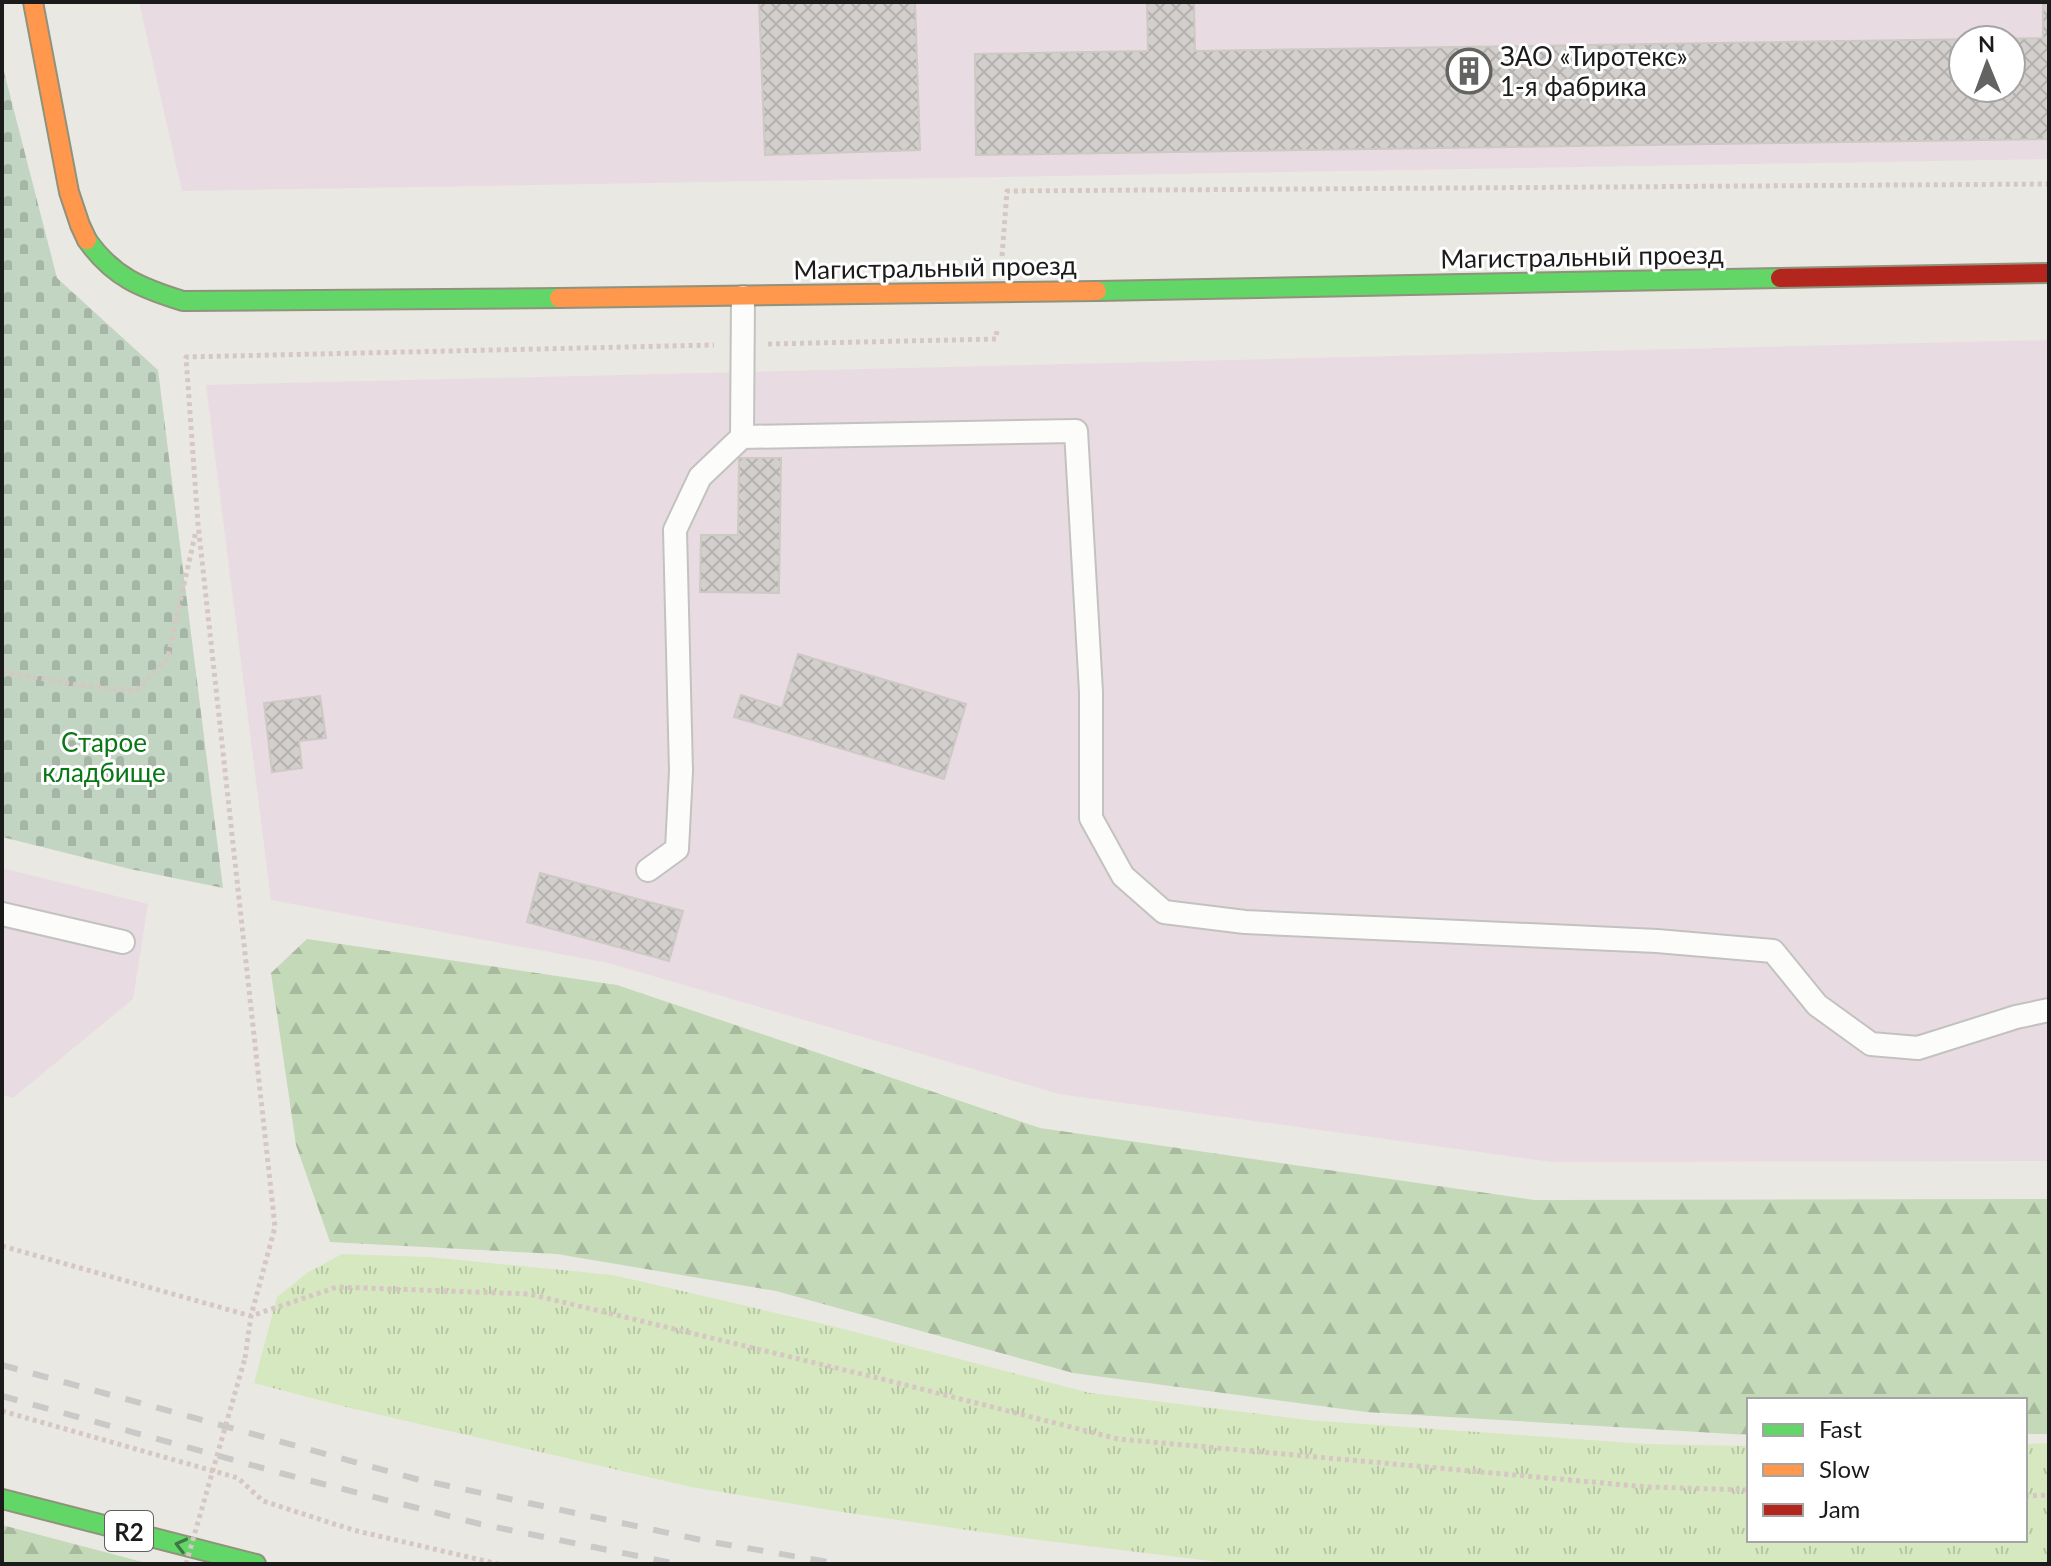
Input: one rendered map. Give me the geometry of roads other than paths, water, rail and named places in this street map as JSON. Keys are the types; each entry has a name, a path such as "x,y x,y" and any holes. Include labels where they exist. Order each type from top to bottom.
{"street":[{"name":"Магистральный проезд","path":"33,2 69,192 82,230 98,256 122,278 183,301 743,297 2049,273"},
{"name":"R2","path":"2,1499 256,1564"}],"lane":[{"path":"742,437 743,297"},
{"path":"648,870 677,849 681,771 675,530 700,477 742,437 1076,431 1091,692 1091,818 1123,876 1164,912 1245,922 1657,941 1773,951 1817,1005 1871,1044 1918,1048 2016,1017 2049,1010"},
{"path":"2,914 123,942"}],"railway":[{"path":"2,1365 416,1479 706,1541 839,1564"},
{"path":"2,1396 284,1474 480,1524 677,1564"}],"place":[{"name":"ЗАО «Тиротекс» 1-я фабрика","path":"1469,71"}],"park label":[{"name":"Старое кладбище","path":"104,757"}]}
